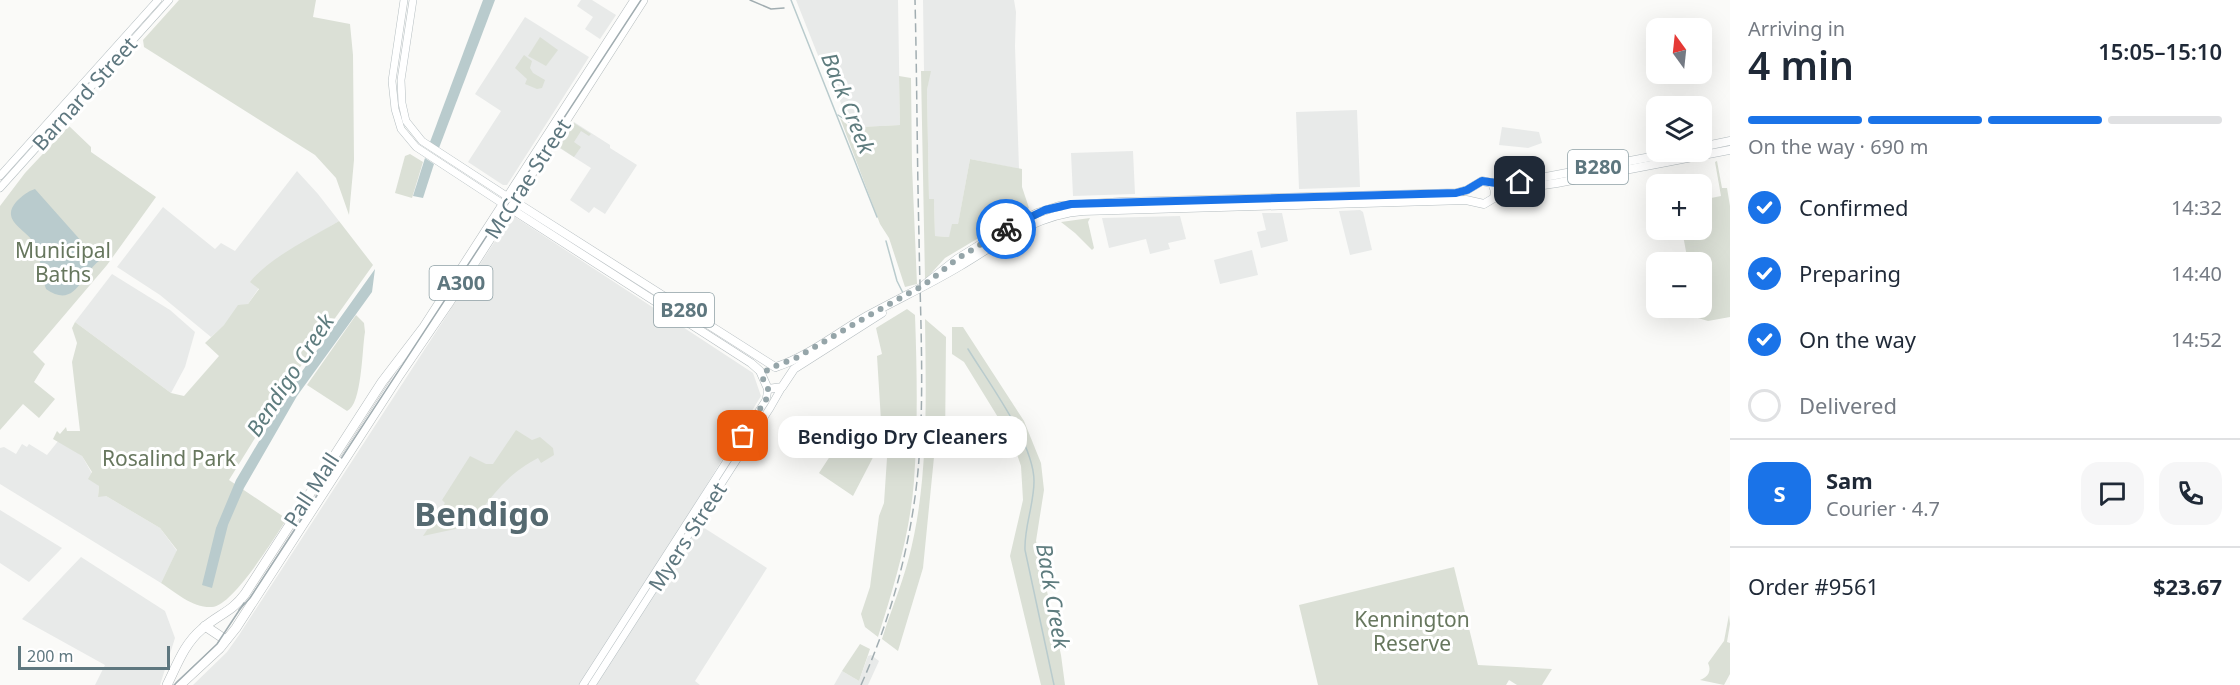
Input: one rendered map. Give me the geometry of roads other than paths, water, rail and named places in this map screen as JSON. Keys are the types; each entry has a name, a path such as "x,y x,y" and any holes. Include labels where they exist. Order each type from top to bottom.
{"highway":[{"name":"McCrae Street","path":"604,55 635,0"},
{"name":"McCrae Street","path":"411,350 604,55 643,0"},
{"name":"Pall Mall","path":"208,624 231,610 241,600 302,505 357,431 411,350"},
{"name":"Pall Mall","path":"228,638 307,517 357,431"},
{"path":"295,516 307,517 302,505"},
{"path":"208,624 228,638"},
{"name":"A300","path":"167,685 186,646 208,624"},
{"name":"A300","path":"180,685 228,638"}],"main road":[{"name":"Barnard Street","path":"0,176 158,0"},
{"name":"Barnard Street","path":"0,188 169,0"},
{"path":"404,0 400,48 402,103 406,121 417,137 509,203"},
{"path":"413,0 392,81 395,109 401,129 412,144 426,154 509,203"},
{"path":"90,77 124,44 130,43"},
{"path":"51,120 56,121 80,95 91,87"},
{"path":"1712,145 1730,141"},
{"name":"B280","path":"784,383 801,363 906,296 1019,231 1047,219 1077,212 1132,210 1475,201 1484,204 1511,190 1730,150"},
{"name":"B280","path":"924,285 964,254 1037,213 1071,204 1456,193 1482,181 1503,184 1520,182 1646,158"},
{"path":"0,182 5,176 11,176"},
{"path":"1492,183 1494,198"},
{"path":"1474,186 1475,201"},
{"path":"1202,200 1224,202 1226,207"},
{"name":"B280","path":"509,203 662,301 754,365 760,371 768,389"},
{"path":"1107,203 1108,207 1132,210"},
{"path":"1045,210 1047,219"},
{"path":"1037,213 1047,219"},
{"name":"B280","path":"762,377 767,370 796,358 906,296"},
{"name":"B280","path":"662,301 776,367 783,372 784,383"},
{"path":"768,389 784,383"},
{"name":"Myers Street","path":"592,685 784,383"},
{"name":"Myers Street","path":"583,685 766,400 768,389"},
{"path":"685,527 693,528"},
{"path":"632,609 639,613"}],"waterway":[{"name":"Back Creek","path":"791,0 877,217"},
{"path":"838,115 859,129"},
{"name":"Back Creek","path":"886,241 897,281 903,293"},
{"name":"Back Creek","path":"968,349 1018,431 1032,466 1034,490 1025,550 1054,685"}],"tram line":[{"path":"239,610 250,598 641,0"},
{"path":"750,0 771,9 784,8"},
{"path":"174,685 217,644 244,603"}],"railway":[{"path":"861,685 882,634 898,581 905,554 918,471 922,354 915,0"}],"place":[{"name":"Bendigo Dry Cleaners","path":"743,436"}],"district":[{"name":"Bendigo","path":"482,514"}],"park label":[{"name":"Municipal Baths","path":"63,263"},
{"name":"Rosalind Park","path":"169,459"},
{"name":"Kennington Reserve","path":"1412,632"}],"water label":[{"name":"Bendigo Creek","path":"290,375"}]}
